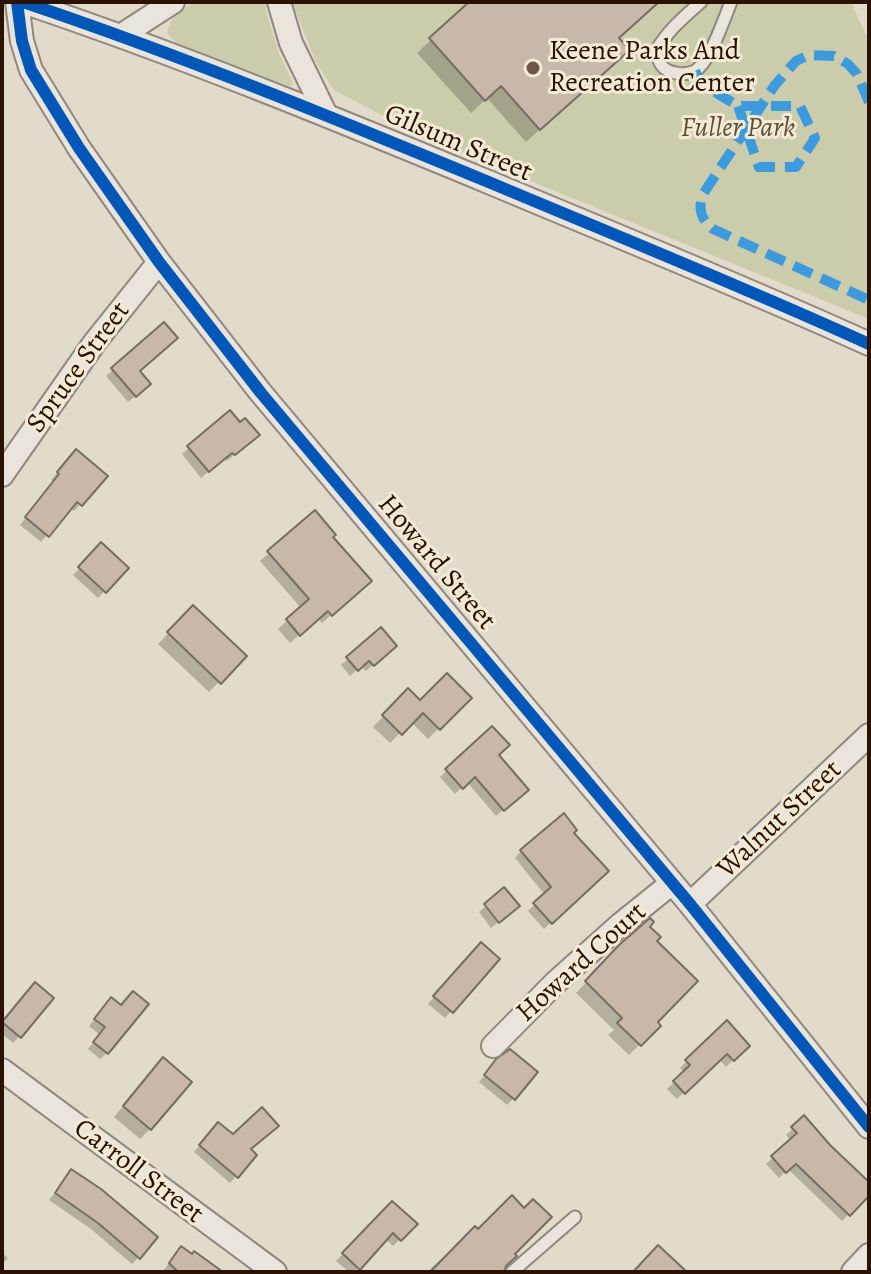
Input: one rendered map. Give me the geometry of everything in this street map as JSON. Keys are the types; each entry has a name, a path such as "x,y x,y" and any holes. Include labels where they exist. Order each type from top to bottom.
{"street":[{"name":"Gilsum Street","path":"20,2 122,35 326,115 769,298 869,344"},
{"name":"Howard Street","path":"20,2 22,41 31,70 79,148 159,262 261,393 690,904 869,1127"},
{"path":"122,35 173,2"},
{"path":"279,2 291,43 326,115"},
{"name":"Spruce Street","path":"2,475 95,342 159,262"},
{"name":"Walnut Street","path":"690,904 869,735"},
{"name":"Howard Court","path":"493,1046 555,983 672,883"},
{"name":"Carroll Street","path":"2,1070 275,1272"},
{"path":"853,1272 869,1255"}],"lane":[{"path":"701,2 678,22 656,51 659,64 669,72 682,74 695,71 706,58 731,2"},
{"path":"512,1272 575,1217"}],"green space":[{"path":"194,2 265,2 279,53 293,83 290,86 176,43 167,33 168,27 177,14"},
{"name":"Fuller Park","path":"292,2 851,2 869,42 869,319 425,138 334,90 316,62"}],"building":[{"name":"Keene Parks And Recreation Center","path":"469,2 659,2 619,38 630,50 540,130 501,86 485,101 429,38"},
{"path":"164,322 178,338 140,371 151,384 136,397 111,368"},
{"path":"230,410 240,422 245,418 260,435 209,472 187,446"},
{"path":"76,449 108,476 82,506 77,502 49,537 25,517"},
{"path":"315,510 336,535 333,537 372,581 332,616 328,611 300,636 286,619 309,599 267,551"},
{"path":"101,542 129,568 106,593 78,567"},
{"path":"193,605 247,656 221,684 167,632"},
{"path":"381,627 397,646 374,666 369,661 358,671 346,657"},
{"path":"447,673 472,698 440,730 423,713 402,735 382,715 408,688 420,700"},
{"path":"492,726 510,745 499,755 529,790 504,811 475,777 463,789 445,769"},
{"path":"564,813 577,830 574,833 609,871 552,924 533,903 551,887 520,850"},
{"path":"504,887 520,906 499,923 484,904"},
{"path":"650,918 654,922 650,927 661,937 657,941 698,981 658,1022 661,1026 641,1046 617,1023 622,1018 585,981"},
{"path":"481,942 500,959 453,1013 433,996"},
{"path":"35,982 54,998 21,1038 2,1022"},
{"path":"133,991 149,1004 108,1054 93,1042 105,1027 94,1019 111,997 121,1005"},
{"path":"727,1020 750,1046 734,1061 727,1054 685,1094 673,1081 690,1065 685,1060"},
{"path":"510,1049 538,1072 515,1100 484,1075 496,1059"},
{"path":"163,1057 192,1082 151,1130 123,1106"},
{"path":"262,1107 279,1126 251,1149 257,1155 238,1178 199,1145 218,1122 233,1134"},
{"path":"804,1115 869,1182 869,1196 850,1216 796,1164 786,1173 771,1156 797,1133 791,1127"},
{"path":"71,1169 101,1189 158,1237 140,1259 98,1223 55,1193"},
{"path":"512,1195 524,1208 533,1199 552,1217 515,1254 517,1256 504,1272 430,1272 475,1226 478,1229"},
{"path":"392,1201 418,1224 401,1241 393,1233 360,1270 342,1253"},
{"path":"658,1245 687,1272 633,1272"},
{"path":"181,1246 192,1254 194,1251 223,1272 178,1272 169,1263"}],"marked path":[{"path":"869,102 857,74 834,56 809,55 796,61 775,85 703,194 701,204 703,217 713,229 869,300"},
{"path":"695,71 702,84 738,106 800,106 815,138 796,167 759,167 738,106"}],"cycle path":[{"path":"17,2 22,41 31,70 79,148 159,262 261,393 690,904 869,1127"},
{"path":"23,2 316,112 680,262 869,344"}],"place":[{"name":"Keene Parks And Recreation Center","path":"533,68"}]}
